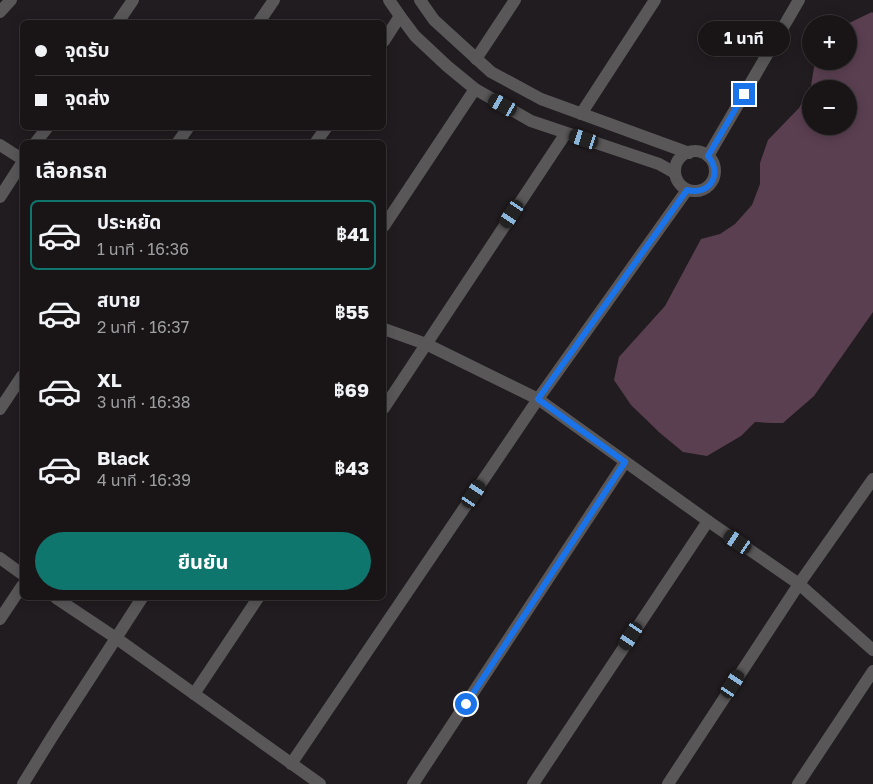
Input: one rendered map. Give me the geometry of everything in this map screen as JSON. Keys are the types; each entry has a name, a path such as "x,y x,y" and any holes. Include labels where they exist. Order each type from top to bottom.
{"street":[{"path":"0,12 12,0"},
{"path":"119,20 133,0"},
{"path":"260,20 274,0"},
{"path":"389,0 415,36 475,89 531,121 659,164 675,173"},
{"path":"420,0 434,20 491,72 541,99 689,153"},
{"path":"476,59 515,0"},
{"path":"581,114 655,0"},
{"path":"708,156 799,0"},
{"path":"386,37 400,16"},
{"path":"386,223 475,89"},
{"path":"386,405 566,133"},
{"path":"0,145 20,158"},
{"path":"689,153 702,153 712,161 714,168 713,179 710,185 700,191 687,190 677,180 676,166 679,160 689,153"},
{"path":"0,198 20,166"},
{"path":"292,764 538,399 687,190"},
{"path":"386,330 426,344 538,399 799,584 873,650"},
{"path":"0,410 20,379"},
{"path":"413,784 625,462"},
{"path":"668,784 799,584 873,479"},
{"path":"533,784 708,521"},
{"path":"0,558 20,573"},
{"path":"0,620 20,589"},
{"path":"59,600 116,638 320,784"},
{"path":"23,784 141,600"},
{"path":"194,694 257,600"},
{"path":"798,784 873,671"}],"shaded area":[{"path":"872,12 873,312 814,396 783,423 755,422 741,436 707,456 683,452 631,405 614,380 619,357 665,306 701,239 720,234 735,224 752,205 760,184 760,163 768,140 802,102 802,135 857,135 857,80 812,80 814,70 857,70 857,19"}],"route":[{"path":"466,704 625,462 538,399 687,190 700,191 710,185 715,172 712,161 708,156 744,94"}]}
